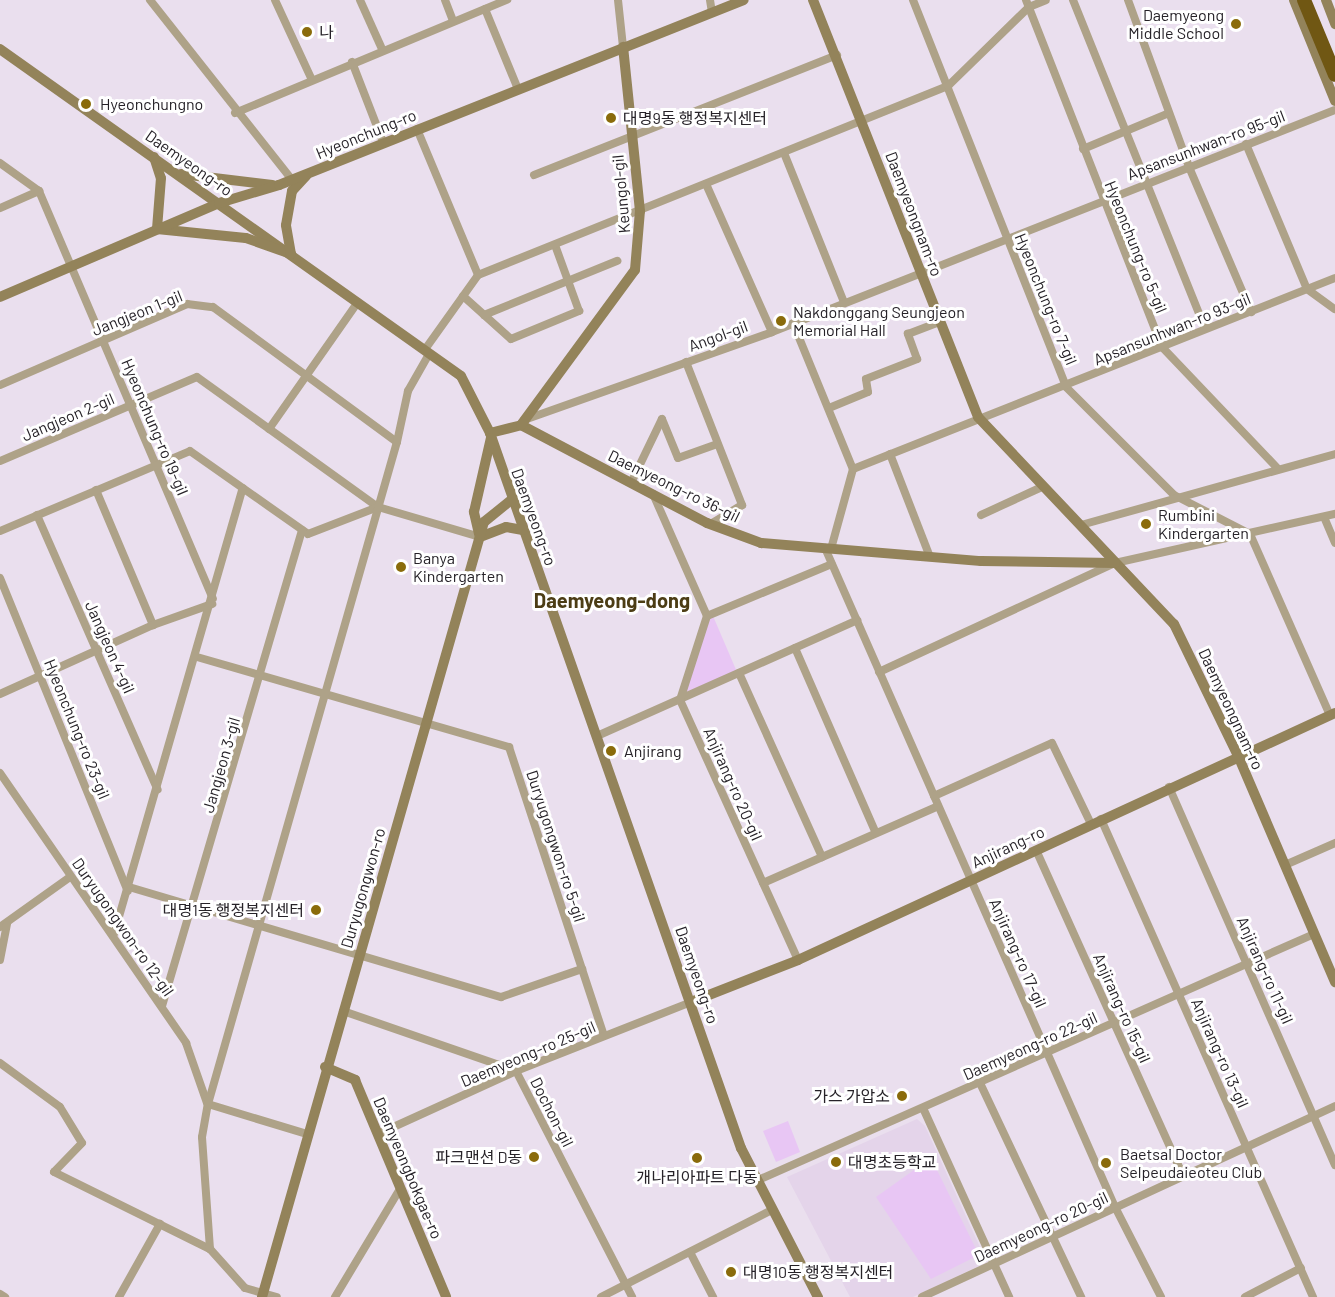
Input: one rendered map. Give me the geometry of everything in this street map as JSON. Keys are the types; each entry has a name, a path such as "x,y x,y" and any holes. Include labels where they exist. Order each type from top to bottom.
{"highway":[{"path":"1304,0 1335,75"},
{"path":"1314,0 1335,52"}],"main road":[{"name":"Hyeonchung-ro","path":"0,297 219,203 292,180 744,0"},
{"name":"Daemyeongnam-ro","path":"813,0 837,55 939,322 978,417 1174,624 1239,758 1335,982"},
{"path":"1294,0 1335,99"},
{"path":"1326,0 1335,24"},
{"path":"1313,20 1335,99"},
{"name":"Keungol-gil","path":"523,422 634,270 640,211 623,47"},
{"name":"Daemyeong-ro","path":"0,49 461,376 491,436 756,1181 818,1297"},
{"path":"154,157 161,178 157,229 246,238 291,254 286,225 292,191 308,173"},
{"path":"178,174 279,185"},
{"path":"523,422 491,436 474,512 480,537 506,527 523,530"},
{"name":"Daemyeong-ro 36-gil","path":"523,422 631,483 710,524 761,543 930,557 1115,563"},
{"name":"Duryugongwon-ro","path":"262,1295 325,1067 360,954 424,723 484,522 512,499"},
{"name":"Anjirang-ro","path":"692,1002 798,960 1169,787 1239,758 1332,714"},
{"name":"Daemyeongbokgae-ro","path":"325,1067 355,1080 446,1297"}],"street":[{"path":"150,0 235,113 292,180"},
{"path":"275,0 312,80"},
{"path":"360,0 382,49"},
{"path":"445,0 453,21"},
{"path":"235,113 382,49 507,0"},
{"name":"Keungol-gil","path":"618,0 623,47"},
{"path":"711,0 712,13"},
{"name":"Hyeonchung-ro 7-gil","path":"914,0 1066,387 1174,495 1250,534"},
{"path":"210,1249 202,1137 208,1104 397,442 408,391 428,351 463,296 478,275 862,123 948,86 1028,4 1046,0"},
{"path":"1073,0 1145,184 1205,328"},
{"path":"1128,0 1188,166 1251,312"},
{"name":"Hyeonchung-ro 5-gil","path":"1028,4 1102,200 1162,347 1278,469"},
{"path":"485,9 518,89"},
{"path":"534,175 631,134 837,55"},
{"path":"352,62 383,142"},
{"name":"Apsansunhwan-ro 95-gil","path":"920,271 1335,110"},
{"path":"1083,149 1169,113"},
{"path":"417,129 478,275"},
{"path":"1246,144 1307,289 1335,309"},
{"path":"784,153 844,302"},
{"path":"0,163 39,191"},
{"path":"706,184 772,332"},
{"path":"0,208 39,191"},
{"name":"Hyeonchung-ro 19-gil","path":"39,191 212,601"},
{"path":"463,296 511,339 579,311 555,245"},
{"path":"484,315 617,261"},
{"name":"Angol-gil","path":"523,422 772,332 920,271"},
{"name":"Apsansunhwan-ro 93-gil","path":"853,470 978,417 1066,387 1205,328 1335,278"},
{"path":"269,429 358,302"},
{"name":"Jangjeon 1-gil","path":"0,385 187,304 213,307 397,442"},
{"path":"829,408 868,392 866,379 917,359 908,334 939,322"},
{"path":"794,323 853,470 828,549"},
{"path":"686,362 742,505 710,524"},
{"name":"Jangjeon 2-gil","path":"0,461 197,377 378,507"},
{"path":"631,483 662,419 678,458 717,444"},
{"path":"0,531 190,450 308,534 378,507 480,537"},
{"path":"890,454 930,557"},
{"path":"1082,525 1174,495 1335,454"},
{"path":"981,515 1042,487"},
{"path":"114,934 197,657 243,488"},
{"path":"96,490 153,625"},
{"path":"653,494 707,616 680,699"},
{"path":"879,672 1115,563 1335,514"},
{"name":"Jangjeon 4-gil","path":"38,515 158,790"},
{"path":"1324,517 1335,543"},
{"name":"Jangjeon 3-gil","path":"162,1006 194,906 302,530"},
{"path":"1250,534 1332,714"},
{"name":"Anjirang-ro 17-gil","path":"828,549 832,564 879,672 1115,1207 1161,1297"},
{"path":"707,616 832,564"},
{"name":"Hyeonchung-ro 23-gil","path":"0,578 129,889"},
{"path":"0,694 212,601"},
{"path":"597,736 857,620"},
{"path":"795,648 876,833"},
{"path":"197,657 424,723"},
{"path":"739,673 822,857"},
{"name":"Anjirang-ro 20-gil","path":"680,699 798,960"},
{"name":"Duryugongwon-ro 5-gil","path":"424,723 509,747 604,1036"},
{"name":"Anjirang-ro 13-gil","path":"934,796 1052,743 1096,821 1179,994 1313,1297"},
{"name":"Duryugongwon-ro 12-gil","path":"0,773 70,877 114,934 186,1043 208,1104"},
{"name":"Anjirang-ro 11-gil","path":"1169,787 1335,1165"},
{"path":"763,883 938,806"},
{"path":"1285,865 1335,843"},
{"name":"Anjirang-ro 15-gil","path":"1036,850 1183,1176"},
{"path":"0,960 3,926 70,877"},
{"path":"129,889 260,924 501,997 582,969"},
{"name":"Daemyeong-ro 22-gil","path":"756,1181 1314,934"},
{"name":"Daemyeong-ro 25-gil","path":"378,1134 516,1071 692,1002"},
{"name":"Dochon-gil","path":"343,1011 516,1071 632,1297"},
{"path":"0,1063 60,1107 82,1143 54,1172 210,1249 245,1288 262,1295 278,1297"},
{"path":"980,1083 1051,1238 1081,1297"},
{"path":"208,1104 307,1134"},
{"name":"Daemyeong-ro 20-gil","path":"928,1296 1335,1106"},
{"path":"922,1108 992,1265 1009,1297"},
{"path":"335,1297 400,1189"},
{"path":"601,1297 772,1210"},
{"path":"119,1297 160,1224"},
{"path":"690,1252 713,1297"},
{"path":"1245,1297 1300,1268"},
{"path":"0,1294 5,1297"}],"shaded area":[{"path":"713,616 737,672 683,697 708,618"},
{"path":"917,1119 925,1126 984,1256 983,1264 913,1297 850,1297 787,1177"},
{"path":"788,1121 800,1152 776,1162 763,1131"},
{"path":"931,1158 979,1255 931,1279 876,1197"}],"place":[{"name":"Daemyeong Middle School","path":"1236,24"},
{"name":"나","path":"307,32"},
{"name":"Hyeonchungno","path":"86,104"},
{"name":"대명9동 행정복지센터","path":"611,118"},
{"name":"Nakdonggang Seungjeon Memorial Hall","path":"781,321"},
{"name":"Rumbini Kindergarten","path":"1146,524"},
{"name":"Banya Kindergarten","path":"401,567"},
{"name":"Anjirang","path":"611,751"},
{"name":"대명1동 행정복지센터","path":"316,910"},
{"name":"가스 가압소","path":"902,1096"},
{"name":"파크맨션 D동","path":"534,1157"},
{"name":"개나리아파트 다동","path":"697,1158"},
{"name":"대명초등학교","path":"836,1162"},
{"name":"Baetsal Doctor Selpeudaieoteu Club","path":"1106,1163"},
{"name":"대명10동 행정복지센터","path":"731,1272"}],"district":[{"name":"Daemyeong-dong","path":"612,600"}]}
